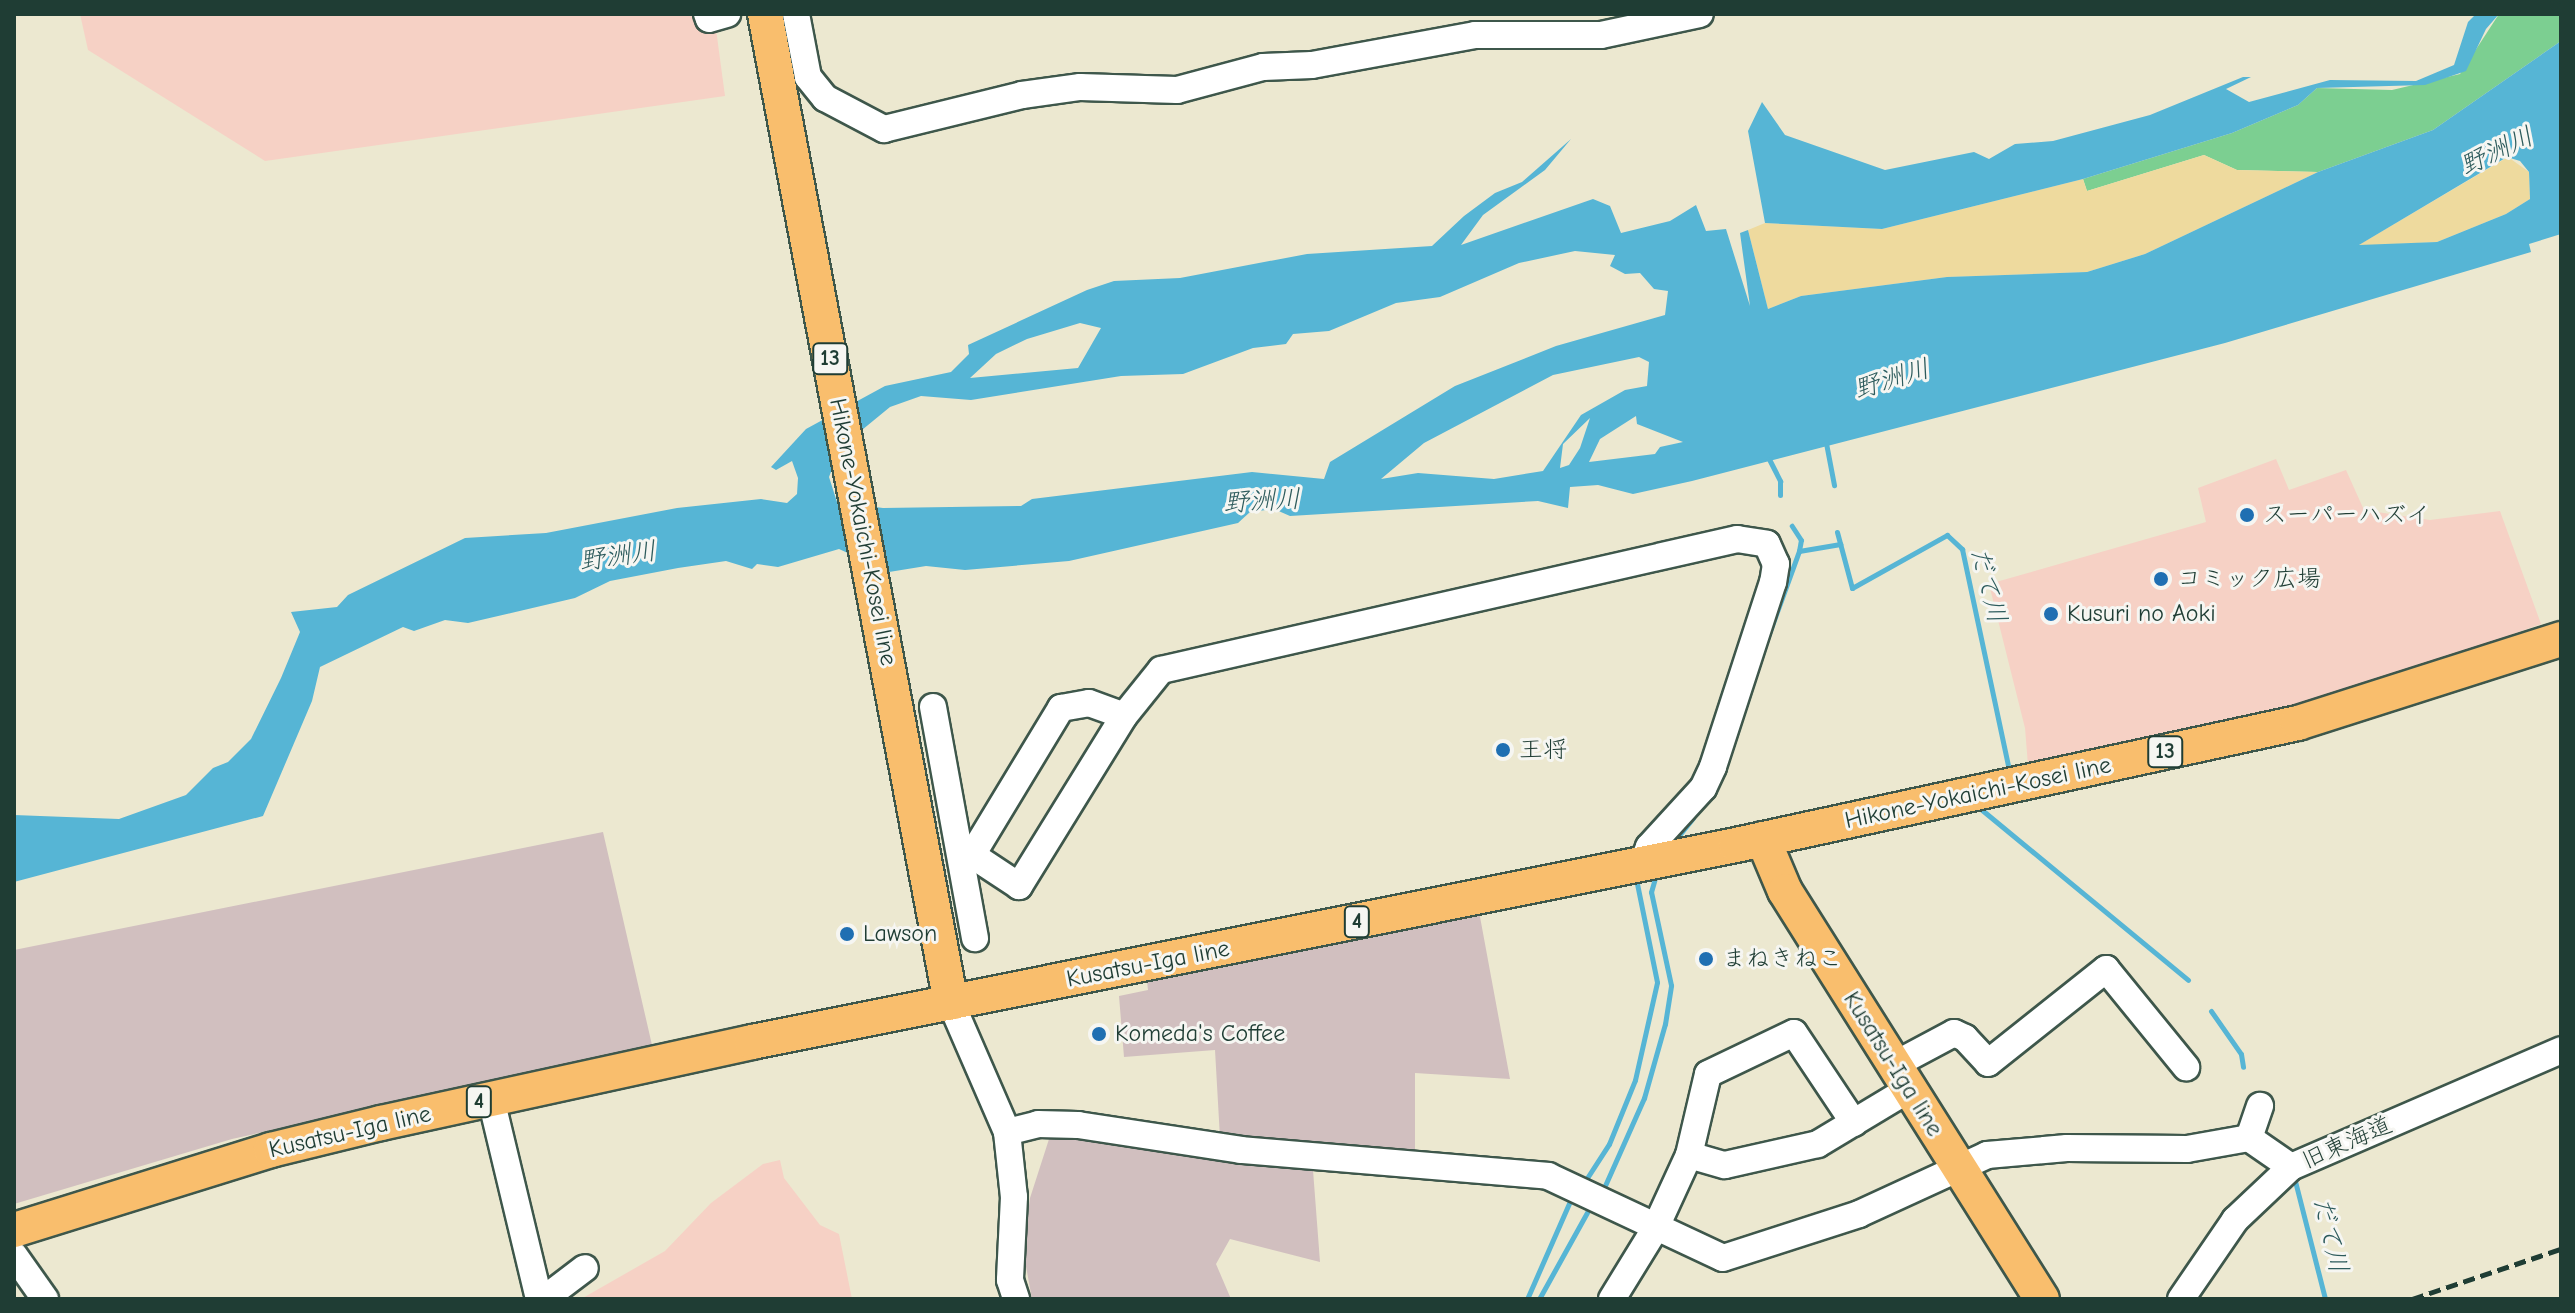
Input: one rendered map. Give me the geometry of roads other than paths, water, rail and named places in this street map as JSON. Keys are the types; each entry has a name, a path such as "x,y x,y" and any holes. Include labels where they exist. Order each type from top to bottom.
{"main road":[{"name":"Hikone-Yokaichi-Kosei line","path":"765,14 951,1003"},
{"name":"Hikone-Yokaichi-Kosei line","path":"1763,839 2298,723 2561,639"},
{"name":"Kusatsu-Iga line","path":"14,1230 271,1150 491,1099 1763,839 1785,891 2042,1299"}],"street":[{"path":"707,14 709,19 727,14"},
{"path":"796,14 808,77 825,98 884,129 1022,95 1080,87 1177,90 1263,67 1312,65 1475,35 1601,35 1700,14"},
{"path":"924,862 965,855 1019,886 1124,716 1161,670 1737,539 1767,544 1776,564 1773,582 1713,767 1703,788 1655,839 1642,864"},
{"path":"965,855 1061,708 1089,703 1124,716"},
{"path":"933,707 965,855 975,938"},
{"path":"1689,1155 1725,1165 1818,1144 1854,1123 1954,1033 1965,1038 1988,1063 2106,969 2186,1067"},
{"path":"951,1003 1007,1132 1014,1197 1010,1280 1016,1299"},
{"path":"1612,1299 1655,1229 1689,1155 1708,1074 1794,1033 1854,1123"},
{"name":"旧東海道","path":"2181,1299 2235,1220 2291,1167 2561,1050"},
{"path":"491,1099 541,1299 585,1268"},
{"path":"2249,1138 2260,1106"},
{"path":"1007,1132 1038,1124 1078,1125 1241,1150 1548,1176 1705,1253 1723,1258 1745,1254 1859,1214 1987,1155 2067,1148 2187,1149 2249,1138 2291,1167"},
{"path":"14,1255 45,1299"}],"water":[{"path":"2476,14 2499,14 2486,29 2466,71 2425,85 2317,88 2298,105 2232,133 2083,179 1882,229 1765,223 1748,131 1762,102 1785,135 1885,170 1974,152 1989,159 2015,144 2053,141 2150,115 2243,77 2251,77 2226,89 2249,102 2330,80 2416,81 2454,65 2468,22"},
{"name":"野洲川","path":"2561,41 2561,234 2529,244 2531,252 2225,343 1692,481 1633,494 1598,485 1570,487 1568,508 1538,501 1290,516 1274,509 1250,512 1238,523 1069,561 965,570 926,566 889,572 839,549 778,567 757,564 752,569 726,561 678,568 610,581 575,598 468,623 445,620 414,631 403,627 320,667 312,701 263,816 14,882 14,815 119,819 186,795 213,768 228,762 251,739 281,678 300,632 291,612 337,607 348,595 465,538 546,533 677,508 761,499 787,503 797,494 798,478 792,461 776,470 771,467 806,429 885,386 951,372 969,354 968,345 1087,290 1114,281 1180,278 1307,254 1432,246 1464,216 1495,193 1522,182 1571,139 1545,170 1483,215 1461,245 1593,199 1610,206 1621,233 1670,221 1696,205 1706,231 1726,229 1750,306 1740,233 1748,230 1768,309 1801,296 1947,277 2087,272 2145,254 2318,172 2433,130","holes":["2507,157 2520,161 2529,172 2530,199 2506,214 2437,242 2359,245","1575,251 1615,255 1610,266 1625,274 1640,273 1654,289 1668,291 1665,315 1556,346 1455,386 1330,462 1324,479 1252,472 1032,499 1021,506 883,508 837,502 829,477 840,448 890,407 921,396 971,400 1121,376 1183,374 1253,348 1286,344 1293,334 1329,331 1396,303 1440,297 1519,263","1080,323 1101,328 1078,368 970,378 996,354 1027,339","1639,357 1649,362 1647,386 1625,390 1581,415 1543,471 1494,479 1418,473 1381,479 1424,443 1553,375","1636,416 1637,424 1683,442 1660,447 1655,454 1589,462 1600,439","1590,418 1580,448 1569,465 1560,468 1563,444"]}],"waterway":[{"name":"だて川","path":"1826,443 1834,485"},
{"path":"1769,459 1780,481 1780,495"},
{"path":"1766,642 1799,551 1801,540 1792,526"},
{"name":"だて川","path":"1837,532 1852,588 1947,535 1962,549 2008,766"},
{"path":"1799,551 1840,544"},
{"path":"1711,732 1727,681"},
{"name":"だて川","path":"1982,810 2188,980"},
{"path":"1676,839 1693,818"},
{"path":"1603,1190 1644,1098 1665,1024 1671,985 1651,892 1655,878"},
{"path":"1587,1178 1609,1144 1635,1080 1657,982 1636,879"},
{"name":"だて川","path":"2211,1011 2241,1054 2243,1067"},
{"name":"だて川","path":"2295,1181 2325,1299"},
{"path":"1527,1299 1571,1199"},
{"path":"1539,1299 1591,1205"}],"railway":[{"path":"2412,1299 2561,1249"}],"place":[{"name":"スーパーハズイ","path":"2247,515"},
{"name":"コミック広場","path":"2161,579"},
{"name":"Kusuri no Aoki","path":"2051,614"},
{"name":"王将","path":"1503,750"},
{"name":"Lawson","path":"847,934"},
{"name":"まねきねこ","path":"1706,959"},
{"name":"Komeda's Coffee","path":"1099,1034"}]}
